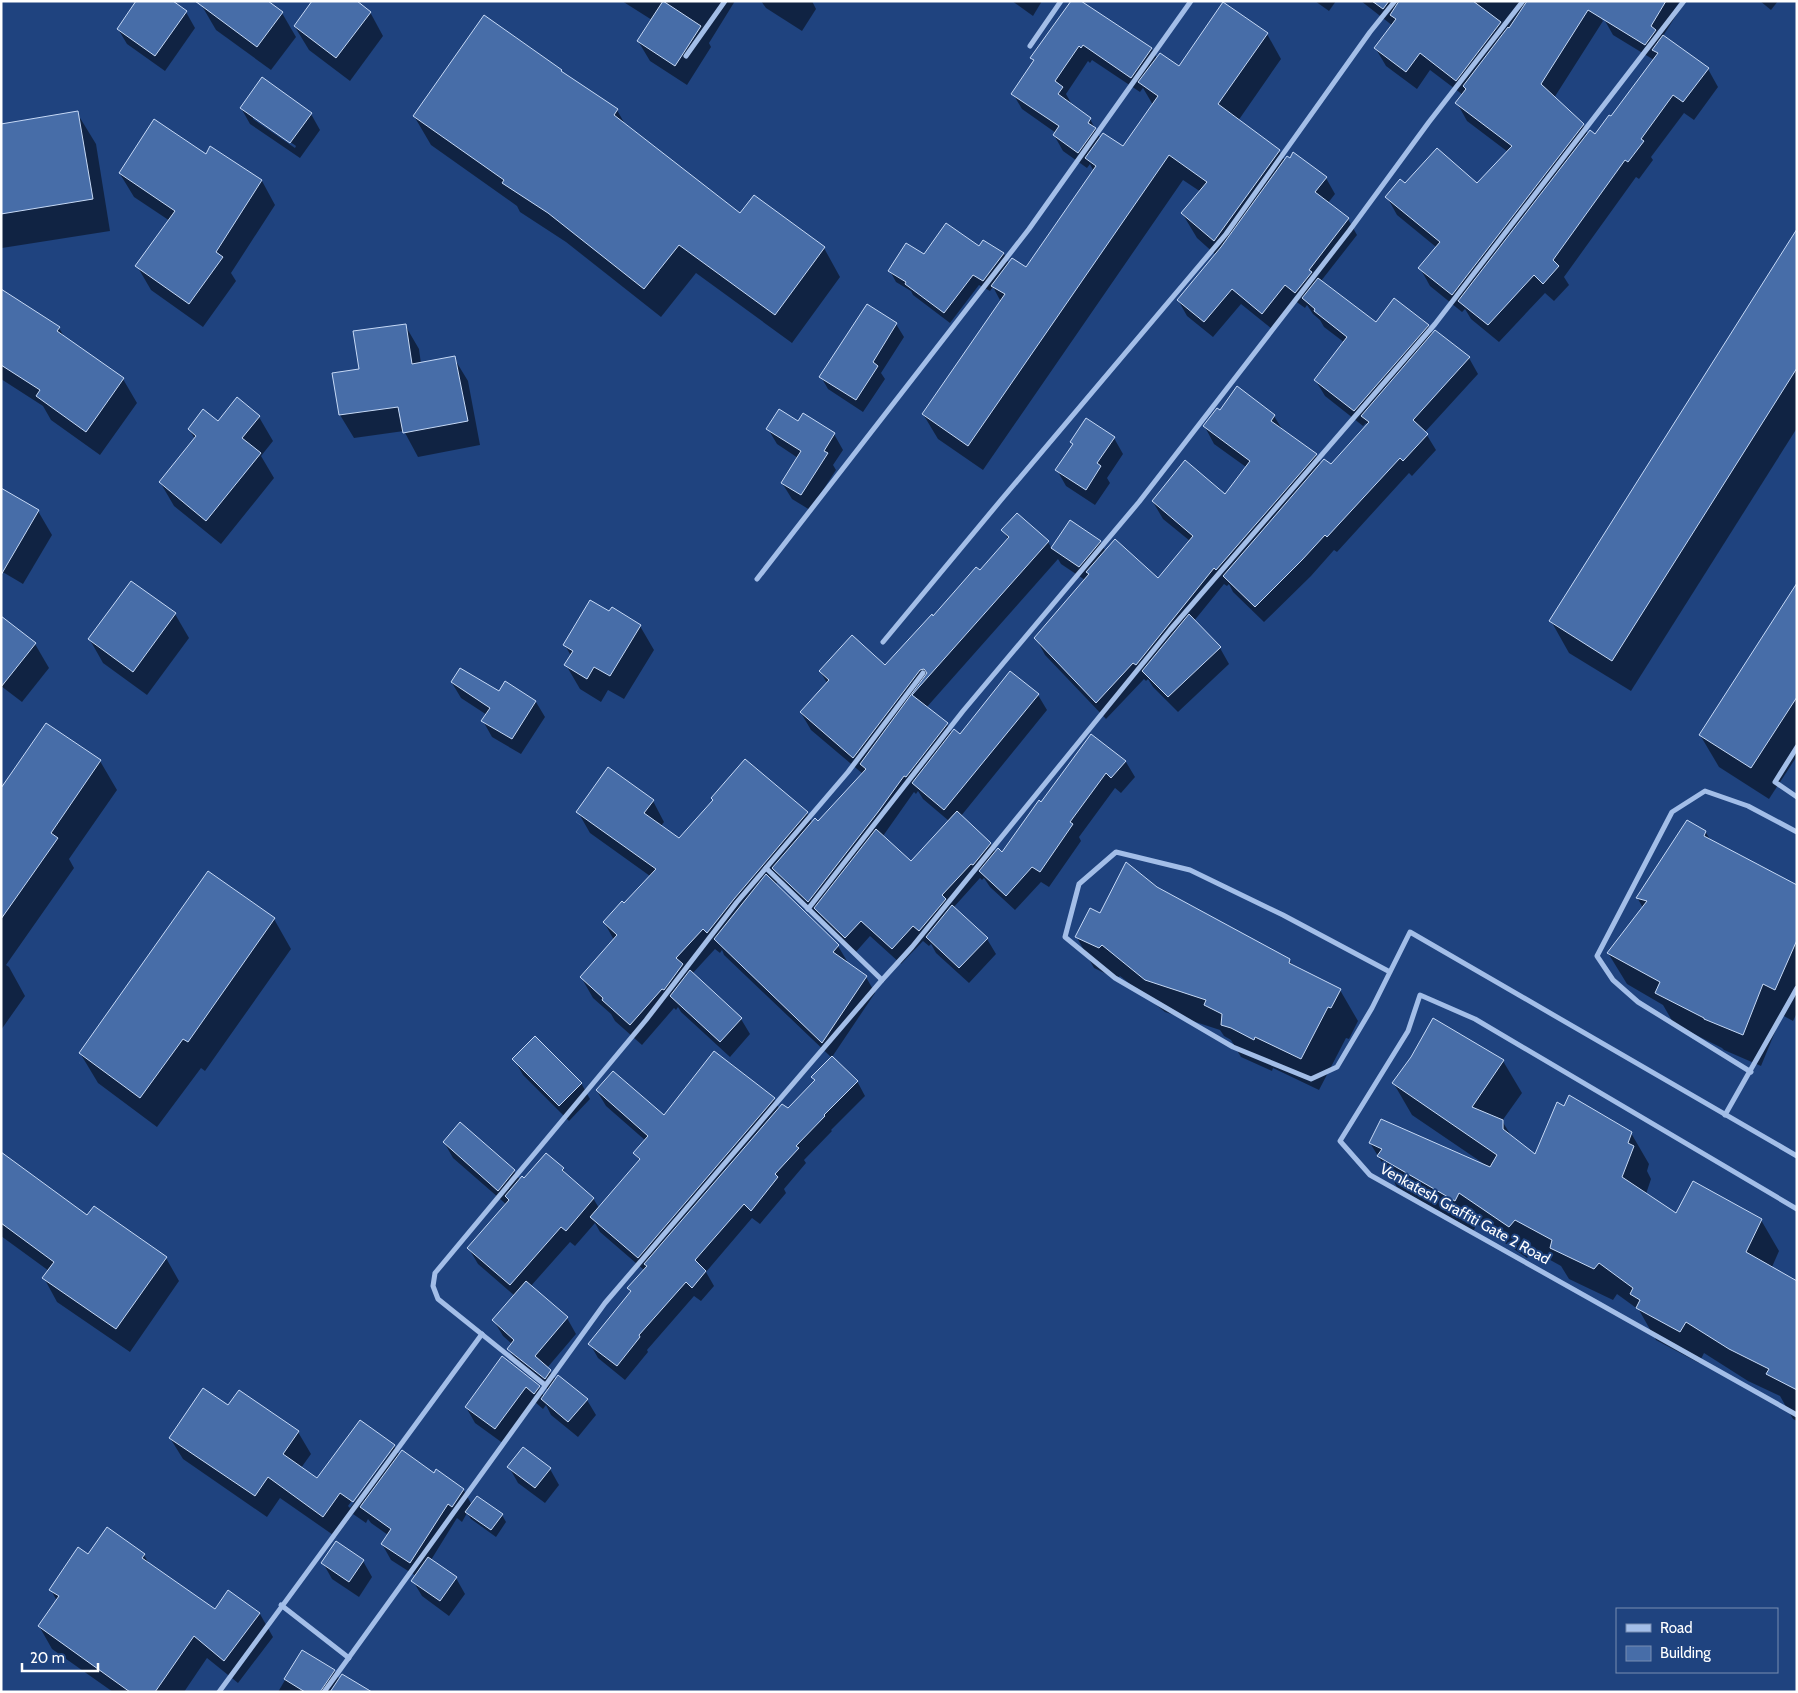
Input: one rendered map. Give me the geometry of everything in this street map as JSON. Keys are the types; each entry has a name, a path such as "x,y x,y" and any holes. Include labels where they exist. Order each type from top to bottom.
{"street":[{"path":"686,56 725,1"},
{"path":"1030,46 1060,1"},
{"path":"757,579 1029,229 1191,1"},
{"path":"883,642 1226,234 1370,32 1396,1"},
{"path":"808,909 963,711 1139,502 1523,1"},
{"path":"324,1692 605,1303 912,947 1170,630 1435,324 1684,1"},
{"path":"545,1385 438,1299 433,1286 435,1273 646,1020 737,902 848,772 924,673"},
{"path":"1797,747 1775,782 1797,797"},
{"path":"1751,1072 1638,1002 1614,980 1597,956 1672,812 1705,791 1748,806 1797,832"},
{"path":"1390,972 1283,914 1190,870 1116,852 1079,884 1065,937 1115,978 1233,1047 1311,1078 1337,1067 1372,1008 1390,972 1410,932 1797,1156"},
{"path":"766,868 882,980"},
{"path":"1725,1114 1751,1072 1797,988"},
{"name":"Venkatesh Graffiti Gate 2 Road","path":"1797,1209 1475,1019 1420,995 1408,1031 1340,1140 1370,1175 1797,1415"},
{"path":"219,1692 482,1334"},
{"path":"282,1605 349,1658"}],"building":[{"path":"136,1 173,1 187,11 155,56 117,29"},
{"path":"195,1 268,1 283,12 257,47"},
{"path":"312,1 357,1 371,12 336,58 294,26"},
{"path":"663,1 701,26 675,66 637,41"},
{"path":"1071,1 1081,1 1152,48 1131,78 1083,45 1081,48 1079,46 1055,81 1063,87 1058,94 1091,118 1088,123 1096,128 1078,153 1053,135 1059,126 1011,94 1034,60 1030,58"},
{"path":"1372,1 1389,1 1383,9"},
{"path":"1399,1 1473,1 1501,22 1456,81 1420,53 1406,72 1374,48 1396,19 1390,15"},
{"path":"1527,1 1666,1 1651,26 1656,30 1645,45 1588,10 1541,84 1584,124 1452,295 1418,268 1440,242 1385,197 1400,179 1405,183 1437,148 1477,183 1512,146 1455,103 1466,89 1463,86 1509,28"},
{"path":"1223,2 1268,33 1218,104 1280,150 1214,241 1181,213 1207,182 1169,155 968,446 922,414 1005,294 991,286 1012,258 1026,267 1096,166 1085,158 1103,133 1123,146 1158,96 1138,82 1160,53 1179,66"},
{"path":"484,15 561,71 618,109 614,115 740,213 754,195 825,247 775,315 679,245 644,289 548,213 502,183 504,180 413,116"},
{"path":"1663,35 1709,68 1683,102 1673,95 1641,139 1644,141 1628,162 1625,160 1553,260 1559,266 1543,284 1534,275 1488,325 1458,301 1590,130 1595,134 1609,115 1611,116 1658,53 1652,50"},
{"path":"262,77 312,113 290,143 240,108"},
{"path":"78,111 93,199 1,214 1,124"},
{"path":"154,119 206,154 210,146 262,180 216,252 223,257 189,304 135,266 175,211 119,173"},
{"path":"1293,152 1327,177 1315,192 1349,218 1309,270 1312,272 1295,293 1285,285 1262,314 1232,289 1204,322 1177,300 1221,247 1287,156 1290,158"},
{"path":"946,223 979,246 983,240 1004,253 983,281 973,275 944,313 905,284 906,282 888,271 906,243 924,254"},
{"path":"1797,229 1797,368 1612,661 1549,621"},
{"path":"1318,278 1376,322 1394,298 1429,325 1354,411 1314,380 1347,337 1314,311 1315,309 1302,298"},
{"path":"1,289 60,327 57,331 124,378 86,432 36,396 40,390 1,365"},
{"path":"867,304 897,323 873,362 878,366 856,400 819,377"},
{"path":"406,324 412,364 455,356 468,421 403,433 398,407 339,415 332,373 359,369 353,331"},
{"path":"1435,330 1470,357 1413,420 1428,434 1403,461 1400,458 1327,537 1325,535 1255,607 1223,576 1324,459 1331,464 1369,422 1361,416"},
{"path":"1237,386 1275,415 1271,421 1317,454 1216,570 1214,568 1136,665 1133,663 1096,703 1034,638 1089,574 1086,572 1115,539 1158,578 1193,536 1152,501 1185,460 1225,494 1250,461 1203,426 1217,408 1220,410"},
{"path":"237,397 260,416 242,438 261,453 206,521 159,482 196,436 188,429 203,409 218,421"},
{"path":"779,409 798,421 803,413 835,433 824,451 828,453 801,495 781,483 801,451 766,429"},
{"path":"1086,418 1115,437 1097,463 1101,466 1086,490 1055,470 1073,444 1070,442"},
{"path":"1,488 39,510 1,575"},
{"path":"1017,513 1049,541 912,695 948,723 906,777 904,776 808,902 772,868 815,818 818,821 866,769 860,764 927,673 924,669 920,670 853,758 800,712 829,680 819,671 852,635 885,665 932,614 933,616 976,567 980,570 1009,537 1001,530"},
{"path":"1070,520 1101,541 1079,567 1051,548"},
{"path":"131,581 176,613 133,672 88,639"},
{"path":"1797,583 1797,697 1751,768 1699,735"},
{"path":"590,600 609,611 612,607 641,625 610,676 594,667 587,679 564,665 573,651 563,645"},
{"path":"1189,614 1221,647 1168,697 1142,671"},
{"path":"1,616 36,643 1,687"},
{"path":"460,668 499,691 505,681 536,701 512,739 481,721 490,708 451,682"},
{"path":"1010,671 1039,694 944,810 912,783 954,729 960,734"},
{"path":"46,723 101,760 51,833 58,838 1,919 1,788"},
{"path":"1091,734 1126,761 1111,778 1106,773 1070,822 1073,824 1040,872 1032,867 1006,896 979,871 998,848 1002,852 1039,800 1041,802"},
{"path":"745,759 808,812 707,933 703,929 676,958 683,964 664,990 662,989 630,1025 580,977 617,935 603,922 656,869 576,812 608,767 654,800 644,813 679,838 713,800 711,798"},
{"path":"957,811 991,843 973,865 971,864 942,895 946,899 919,931 913,926 892,949 861,921 845,938 814,908 876,829 911,861"},
{"path":"1687,820 1706,831 1704,836 1797,885 1797,940 1775,990 1763,984 1743,1035 1704,1019 1655,993 1660,982 1607,953 1647,901 1636,898"},
{"path":"1126,862 1157,887 1290,959 1289,963 1341,989 1331,1008 1328,1007 1301,1059 1255,1037 1254,1040 1221,1025 1222,1014 1204,1005 1206,1000 1145,980 1102,945 1099,948 1075,937 1090,908 1100,913"},
{"path":"208,871 275,918 188,1042 183,1039 140,1098 79,1053"},
{"path":"766,874 839,945 833,952 867,976 822,1043 714,939"},
{"path":"952,905 988,938 959,968 926,937"},
{"path":"690,970 742,1018 720,1042 670,996"},
{"path":"1433,1018 1504,1060 1472,1107 1503,1120 1503,1129 1535,1154 1557,1102 1564,1106 1569,1095 1632,1132 1628,1143 1634,1146 1622,1177 1676,1213 1693,1181 1762,1219 1746,1252 1797,1281 1797,1390 1766,1374 1769,1369 1729,1349 1686,1322 1680,1332 1636,1308 1640,1300 1630,1294 1633,1288 1599,1263 1594,1269 1550,1248 1552,1240 1515,1220 1509,1227 1459,1193 1455,1201 1377,1156 1382,1149 1369,1143 1381,1119 1490,1167 1497,1155 1392,1083 1411,1057"},
{"path":"535,1036 582,1083 559,1106 512,1059"},
{"path":"714,1051 775,1098 638,1258 590,1217 640,1159 633,1153 648,1136 596,1090 613,1071 664,1115"},
{"path":"832,1056 858,1081 796,1146 799,1148 775,1174 778,1177 751,1211 744,1204 695,1260 706,1271 692,1288 686,1282 639,1335 640,1337 617,1366 588,1344 631,1291 627,1288 647,1266 644,1264 782,1104 788,1108 815,1080 811,1077"},
{"path":"460,1122 515,1170 498,1191 443,1142"},
{"path":"1,1152 87,1215 94,1206 167,1257 116,1329 42,1278 54,1262 1,1223"},
{"path":"546,1153 594,1198 566,1231 561,1227 510,1285 467,1248 509,1200 505,1196"},
{"path":"526,1281 568,1317 535,1356 551,1370 545,1379 507,1349 514,1340 492,1320"},
{"path":"502,1356 540,1386 534,1394 526,1387 495,1429 465,1407"},
{"path":"558,1375 588,1399 568,1422 541,1399"},
{"path":"203,1388 228,1405 239,1390 299,1431 283,1454 317,1478 360,1420 395,1445 353,1502 340,1493 323,1517 268,1477 255,1496 169,1438"},
{"path":"523,1447 551,1468 535,1488 507,1467"},
{"path":"402,1450 434,1473 436,1469 464,1489 452,1507 448,1504 410,1563 381,1544 391,1529 360,1507"},
{"path":"477,1496 503,1514 491,1530 465,1512"},
{"path":"107,1527 145,1554 142,1558 215,1609 228,1590 260,1613 224,1661 194,1636 155,1692 130,1692 38,1626 59,1596 49,1590 78,1547 88,1554"},
{"path":"336,1541 364,1560 349,1582 321,1563"},
{"path":"428,1557 457,1577 440,1601 411,1581"},
{"path":"302,1650 335,1670 320,1692 305,1692 284,1679"},
{"path":"342,1674 372,1692 330,1692"}]}
